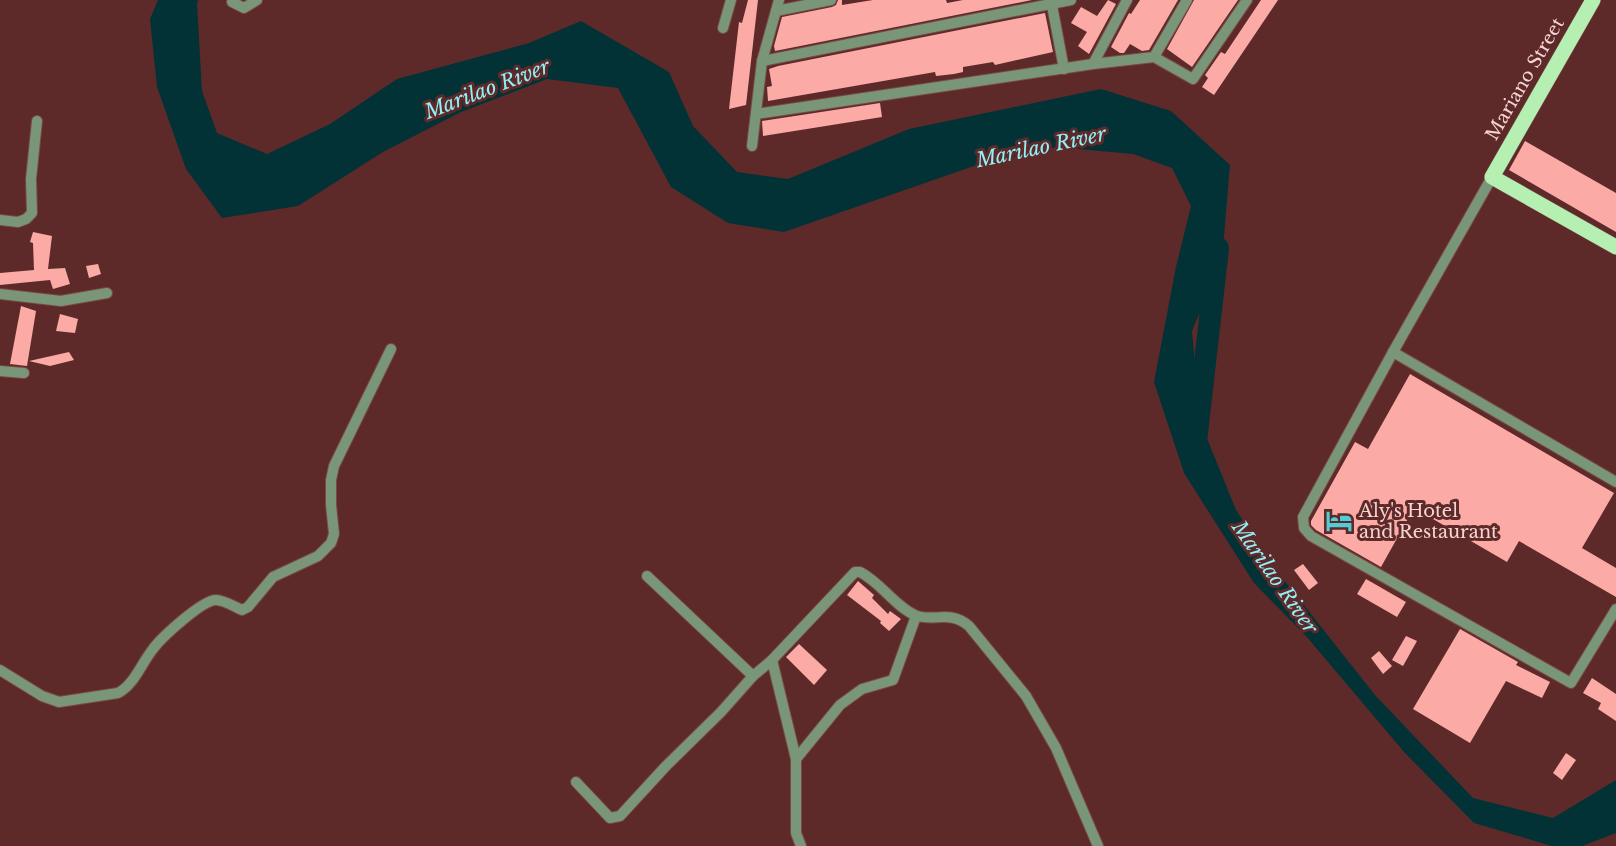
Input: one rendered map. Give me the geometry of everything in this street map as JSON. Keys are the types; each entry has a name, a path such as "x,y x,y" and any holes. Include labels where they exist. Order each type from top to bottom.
{"main road":[{"name":"Mariano Street","path":"1492,177 1593,0"},
{"path":"1492,177 1616,247"}],"street":[{"path":"234,0 232,2 244,8 257,0"},
{"path":"723,28 731,0"},
{"path":"752,146 762,61 778,5 831,0"},
{"path":"762,61 1051,2 1071,0"},
{"path":"1093,64 1126,0"},
{"path":"1154,57 1187,0"},
{"path":"756,114 1154,57 1193,79 1247,0"},
{"path":"1051,2 1064,69"},
{"path":"0,220 18,222 26,219 32,213 31,179 37,120"},
{"path":"1492,177 1303,517 1304,528 1311,536 1571,683 1616,609"},
{"path":"0,294 61,301 107,293"},
{"path":"0,670 42,696 59,702 118,693 125,690 154,648 188,616 207,602 216,600 242,610 248,607 273,577 318,556 327,549 334,534 331,488 334,466 391,349"},
{"path":"1393,352 1616,482"},
{"path":"0,371 24,373"},
{"path":"576,782 610,818 620,816 855,572 860,572 916,616 955,617 969,626 1026,696 1056,748 1098,846"},
{"path":"647,576 753,676"},
{"path":"796,759 840,705 862,689 893,680 916,616"},
{"path":"772,660 796,759 796,833 801,846"}],"water":[{"path":"158,0 198,0 202,91 217,133 267,154 330,124 397,79 529,43 581,21 669,72 693,126 737,172 788,179 909,129 1101,89 1171,111 1230,165 1222,260 1192,331 1200,421 1236,510 1284,580 1375,695 1473,798 1553,818 1616,780 1616,833 1582,846 1552,846 1474,823 1405,753 1306,636 1254,583 1184,473 1154,382 1176,267 1191,206 1172,168 1133,154 1056,147 971,167 784,232 728,223 671,187 618,88 547,79 461,112 383,152 298,206 222,218 186,169 157,87 150,19"}],"building":[{"path":"748,0 758,0 746,105 729,109 739,22 742,23"},
{"path":"838,0 842,0 842,5 873,0 946,0 947,3 963,0 1032,0 775,51 774,46 782,17 832,7"},
{"path":"1108,0 1116,4 1089,54 1078,46 1087,32 1071,23 1081,7 1097,16"},
{"path":"1140,0 1178,0 1149,50 1142,51 1130,44 1124,53 1120,53 1111,47 1129,13 1131,14"},
{"path":"1194,0 1238,0 1192,67 1167,49"},
{"path":"1261,0 1278,0 1214,95 1202,87 1208,78 1205,75 1221,52 1225,54"},
{"path":"1045,13 1053,52 995,65 993,62 963,67 963,72 954,74 936,76 935,72 768,101 767,87 772,86 769,69 778,66"},
{"path":"880,103 882,117 763,136 762,121"},
{"path":"1525,141 1616,193 1616,232 1509,170"},
{"path":"33,232 52,236 48,269 65,268 70,284 53,289 50,280 0,285 0,273 34,270 33,243 30,242"},
{"path":"98,264 101,274 89,278 86,266"},
{"path":"21,306 36,311 27,366 10,364"},
{"path":"60,314 78,319 75,333 56,331"},
{"path":"69,352 74,360 50,366 29,361"},
{"path":"1410,374 1614,493 1582,548 1616,568 1616,597 1519,541 1507,562 1414,508 1381,567 1311,525 1311,521 1355,442 1368,449"},
{"path":"1303,564 1318,583 1309,590 1294,570"},
{"path":"1366,579 1406,602 1397,617 1357,594"},
{"path":"858,581 874,595 872,598 888,614 890,611 901,619 889,631 880,623 881,621 847,595"},
{"path":"1460,629 1518,662 1516,665 1550,682 1542,698 1506,681 1470,743 1413,709"},
{"path":"1406,636 1417,641 1403,666 1392,660"},
{"path":"799,644 827,670 814,685 786,657"},
{"path":"1379,651 1392,666 1383,674 1371,658"},
{"path":"1592,678 1616,694 1616,721 1598,709 1601,703 1583,693"},
{"path":"1566,753 1576,760 1562,780 1553,773"}],"waterway":[{"name":"Marilao River","path":"1196,442 1218,248"}],"place":[{"name":"Aly's Hotel and Restaurant","path":"1339,521"}]}
